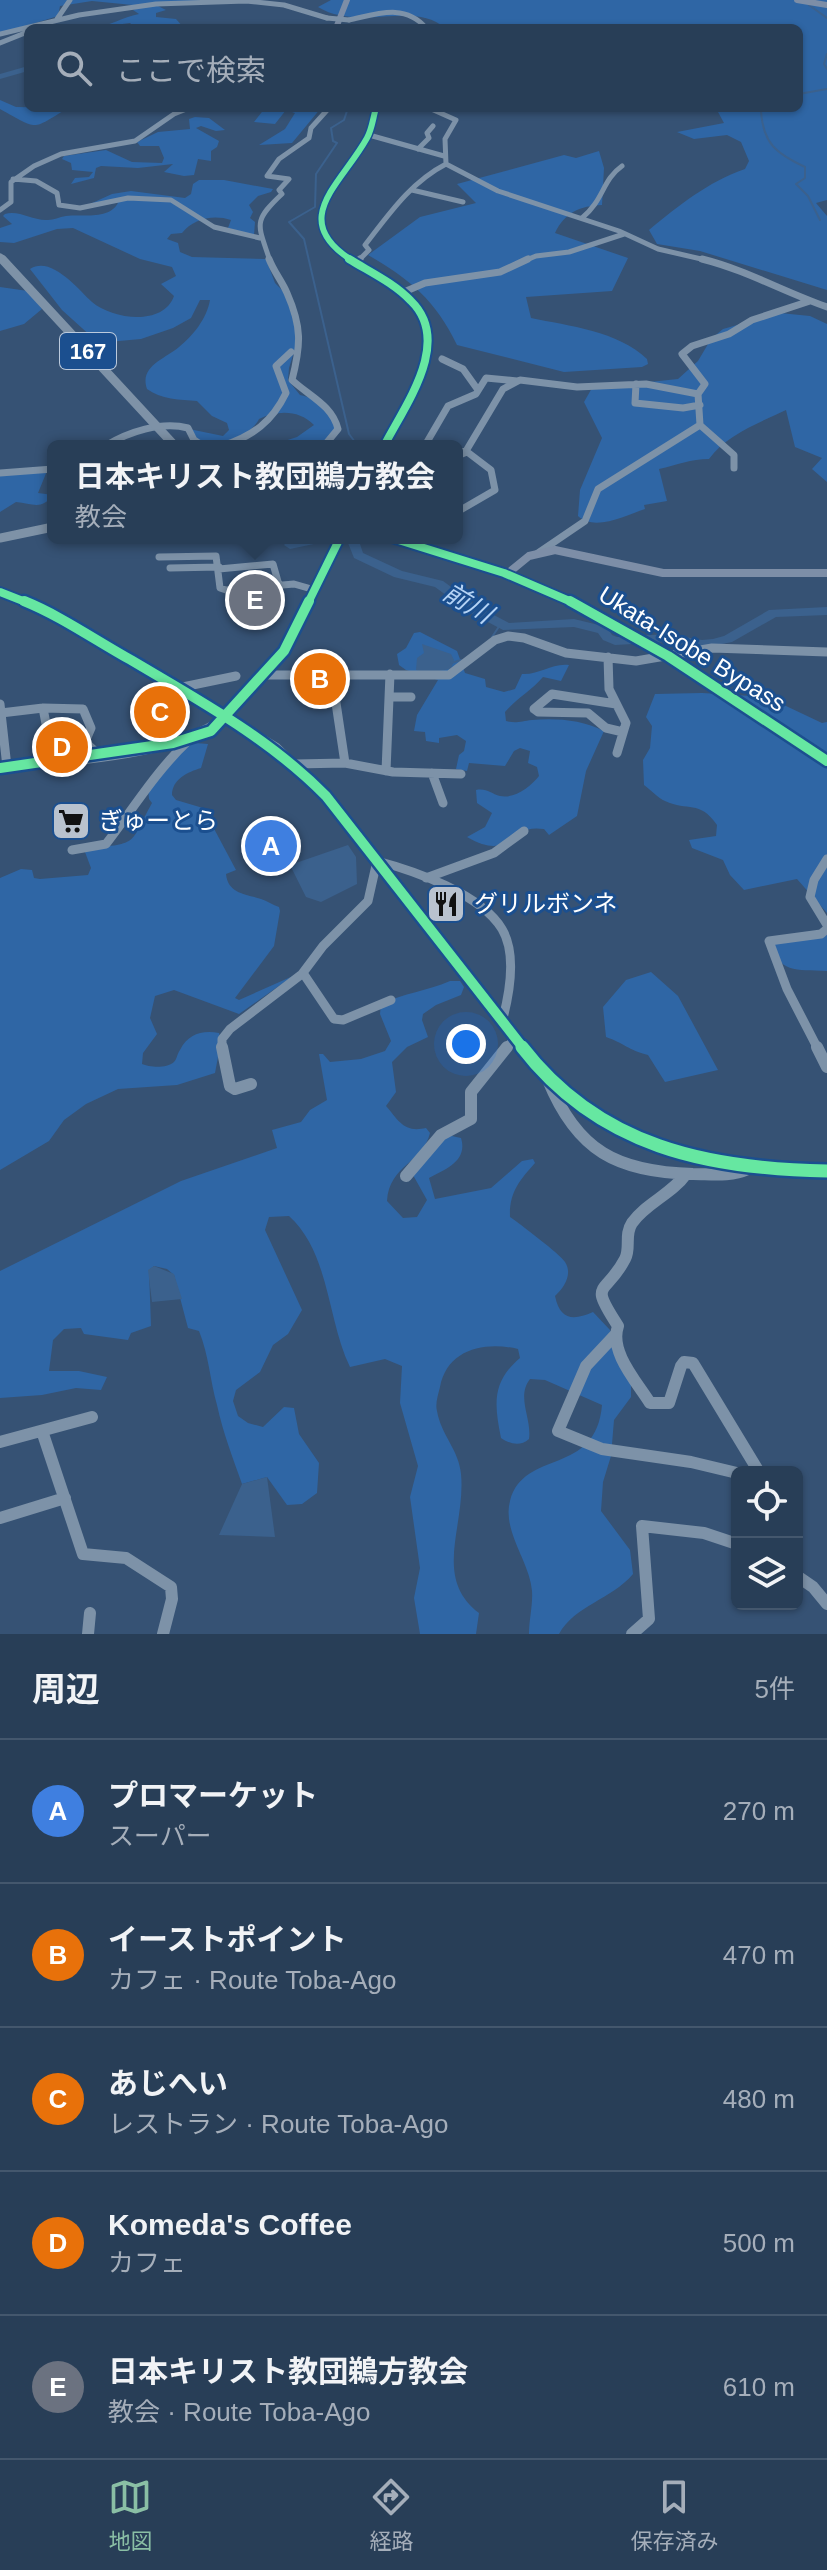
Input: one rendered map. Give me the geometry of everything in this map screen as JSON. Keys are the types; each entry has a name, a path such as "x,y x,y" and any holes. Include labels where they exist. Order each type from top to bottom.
{"highway":[{"name":"167","path":"0,257 170,440"},
{"path":"0,538 47,528"},
{"name":"Ukata-Isobe Bypass","path":"411,544 507,574 570,600 636,636 827,761"}],"main road":[{"path":"338,24 347,0"},
{"path":"799,0 827,5"},
{"path":"375,112 369,135 321,210 318,221 326,241 356,264 404,292 428,325 429,342 387,440"},
{"path":"0,592 44,609 226,717 284,651 337,544"},
{"path":"507,574 523,559 538,553 571,552 663,573 827,573"}],"street":[{"path":"46,24 55,20 70,0"},
{"path":"39,24 156,4 236,1 284,5 327,18 349,20 403,9 424,24"},
{"path":"0,34 24,28"},
{"path":"0,43 24,34"},
{"path":"0,210 11,202 6,188 13,179 72,151 134,141 178,112"},
{"path":"328,112 312,125 309,138 292,148 269,170 267,176 289,179 280,188 282,194 262,213 260,238 287,292 300,331 300,349 292,380 332,412 338,429 329,440"},
{"path":"438,112 456,120 446,137 446,164"},
{"path":"418,149 429,138 427,133 433,126"},
{"path":"369,135 444,156"},
{"path":"356,264 369,250 365,245 424,176 446,164"},
{"path":"446,164 498,191 582,218 658,249 738,268 827,307"},
{"path":"582,218 597,207 605,194 609,175 622,166"},
{"path":"13,179 45,184 57,193 59,205 66,208 87,208 119,200 174,200 183,204 188,213 221,229 260,238"},
{"path":"412,190 463,202"},
{"path":"404,292 425,283 500,272 536,256 576,250 624,234"},
{"path":"404,292 415,295"},
{"path":"734,468 734,455 700,425 698,394 705,384 683,359 686,351 729,334 752,320 810,301"},
{"path":"241,440 253,436 274,413 286,393 276,366 291,352"},
{"path":"442,359 463,369 478,390"},
{"path":"428,440 433,433 429,430 443,405 478,390 486,378 541,380 577,387 636,384 698,394"},
{"path":"467,452 503,389 517,381"},
{"path":"636,384 635,403 683,408 700,405"},
{"path":"538,553 585,521 598,489 700,425"},
{"path":"117,440 159,428 183,426 197,440"},
{"path":"463,453 467,452 491,470 495,490 463,509"},
{"path":"0,473 47,469"},
{"path":"159,557 213,555 219,558 222,589 294,584 315,590"},
{"path":"170,568 273,564 279,585"},
{"path":"265,675 449,675 495,640 508,636 524,638 566,653 647,661 712,648 827,652"},
{"path":"608,657 609,689 626,723 617,753"},
{"path":"336,673 336,703 345,763"},
{"path":"386,771 390,674"},
{"path":"178,688 236,676"},
{"path":"616,704 552,694 534,709 538,712 588,713 606,728 623,732"},
{"path":"389,697 411,697"},
{"path":"43,708 53,761"},
{"path":"98,754 85,742 91,728 83,709 1,709 4,768 98,754 190,739 211,731 226,717 251,730 295,764 326,796 502,1022 547,1077 568,1097 622,1131 668,1152 709,1164 748,1169 827,1171"},
{"path":"72,850 106,844 143,797 164,763 190,739"},
{"path":"295,764 345,763 386,771 461,774"},
{"path":"432,773 443,803"},
{"path":"426,878 494,853 524,831"},
{"path":"827,859 814,880 810,897 827,927 821,934 769,941 787,989 827,1067"},
{"path":"377,861 400,866 475,904 504,933 508,948 507,1007 502,1022"},
{"path":"251,1084 235,1089 230,1086 223,1060 222,1039 230,1029 303,973 323,946 368,901 377,861"},
{"path":"303,973 334,1019 343,1020 391,1000"},
{"path":"406,1176 441,1135 471,1119 471,1092 515,1038"},
{"path":"547,1077 564,1117 581,1141 632,1168 686,1174 739,1174 748,1169"},
{"path":"686,1174 679,1184 661,1194 628,1228 627,1257 600,1294 618,1326 615,1335 578,1377 558,1431 602,1449 691,1462 731,1472"},
{"path":"615,1335 618,1350 650,1403 669,1403 684,1362 697,1367 755,1466"},
{"path":"0,1442 92,1417"},
{"path":"42,1431 83,1554 126,1558 171,1587 172,1599 163,1634"},
{"path":"0,1518 65,1498"},
{"path":"632,1634 649,1619 642,1526 704,1533 731,1542"},
{"path":"803,1580 827,1604"},
{"path":"88,1634 90,1613"}],"shaded area":[{"path":"0,0 221,0 158,6 166,10 156,13 156,17 176,19 180,24 108,24 139,14 133,10 143,6 92,1 60,6 58,16 24,24 0,34"},
{"path":"331,0 827,0 827,200 816,203 827,216 827,290 700,251 657,244 649,230 706,187 745,169 749,161 741,142 727,135 694,139 677,132 724,123 718,112 803,112 803,24 438,24 418,16 351,17 318,7"},
{"path":"0,100 24,107 24,112 62,112 35,125 0,109"},
{"path":"262,112 284,112 275,124 254,122"},
{"path":"292,112 318,112 292,143 259,145 285,129 295,113"},
{"path":"209,118 225,130 196,128 219,141 211,151 211,161 198,159 194,175 164,172 173,164 138,168 101,166 96,168 94,178 71,184 75,178 89,177 93,172 72,170 71,163 62,159 64,156 106,150 132,162 162,163 164,158 159,146 140,146 137,142 158,132 190,129 189,119"},
{"path":"599,151 604,168 602,205 574,212 563,220 555,233 628,258 612,291 526,297 531,318 592,331 622,342 647,359 648,364 642,367 564,372 457,345 440,316 420,292 368,255 420,217 476,203 457,184 564,155 576,158"},
{"path":"199,180 224,180 273,189 258,196 249,205 253,212 250,218 255,222 254,235 228,228 231,220 210,218 192,224 182,233 171,234 167,239 178,243 180,252 192,257 266,259 275,283 286,294 298,339 288,380 300,395 313,399 331,417 336,429 328,440 288,440 314,425 302,416 281,413 259,419 234,440 198,440 187,434 189,429 223,436 229,430 227,423 212,416 197,401 164,397 147,389 147,374 194,332 203,320 210,300 200,300 191,318 141,339 108,342 93,338 62,310 30,269 47,266 64,275 101,308 136,317 148,316 168,306 174,296 161,284 176,276 172,267 140,259 73,228 57,229 14,243 0,242 0,228 12,224 3,216 5,214 16,213 48,220 102,214 118,203 90,204 112,194 131,191 185,198 191,194 193,184"},
{"path":"0,287 28,291 42,309 24,324 0,331"},
{"path":"780,313 810,316 827,324 827,482 812,469 822,458 795,447 786,410 734,436 709,459 659,469 667,501 644,505 645,509 602,522 585,521 578,516 580,490 602,438 584,402 592,388 678,379 698,361 711,339 723,329"},
{"path":"47,471 38,493 47,494 47,501 36,505 16,502 0,512 0,476"},
{"path":"420,632 457,651 465,673 485,679 486,687 504,692 515,689 522,674 569,665 561,681 543,677 505,712 506,721 510,722 560,720 587,724 604,731 586,771 577,816 549,835 544,829 532,829 493,846 467,837 485,827 492,813 477,803 476,790 486,790 500,796 517,794 539,776 537,767 528,763 530,751 520,748 514,751 505,766 469,763 467,771 456,769 466,741 457,735 439,738 439,743 426,741 425,732 414,731 417,715 438,680 406,670 399,665 397,654 406,648 414,633"},
{"path":"422,644 451,654 454,660 451,669 426,673 416,670 417,658 424,653"},
{"path":"655,694 767,697 822,723 827,722 827,913 797,879 744,890 730,875 723,860 692,848 689,840 716,836 717,825 711,817 699,809 665,801 644,785 643,760 650,748 652,726 646,717"},
{"path":"208,744 201,768 178,780 172,795 176,800 203,808 236,870 226,874 230,886 279,907 280,911 274,946 235,998 239,1000 293,976 239,1014 174,990 155,996 150,1018 157,1034 143,1053 142,1064 167,1066 175,1061 191,1037 213,1032 219,1033 221,1041 215,1073 177,1085 118,1089 86,1104 64,1120 49,1141 0,1170 0,878 21,869 32,870 34,878 40,879 88,875 91,868 85,852 131,840 152,803 149,788 154,773 174,747"},
{"path":"348,845 356,857 357,884 321,902 306,897 290,865"},
{"path":"827,931 827,971 790,968 778,959 772,939"},
{"path":"651,972 678,996 718,1070 665,1082 648,1055 606,1037 603,1007 626,980"},
{"path":"450,981 460,981 464,987 461,995 423,1014 428,1037 407,1047 392,1062 396,1092 386,1106 407,1127 426,1128 430,1133 421,1151 394,1179 387,1201 403,1218 417,1217 427,1200 413,1175 447,1135 461,1138 461,1153 454,1163 429,1178 435,1199 491,1188 522,1161 533,1159 535,1163 514,1193 510,1217 565,1262 568,1276 555,1296 560,1310 574,1317 593,1312 610,1330 631,1384 631,1397 614,1420 601,1511 630,1550 633,1574 574,1616 559,1634 529,1634 532,1591 510,1524 510,1501 518,1485 529,1474 574,1453 587,1443 597,1428 602,1405 545,1380 530,1379 524,1393 529,1439 519,1444 511,1443 501,1438 497,1394 504,1376 520,1358 518,1349 481,1347 459,1356 450,1364 444,1374 436,1405 461,1474 454,1567 465,1599 479,1613 476,1634 420,1634 414,1598 420,1568 410,1497 418,1466 400,1403 402,1366 385,1359 350,1367 313,1249 289,1216 269,1217 265,1230 302,1310 288,1334 273,1345 260,1372 236,1390 233,1401 238,1416 263,1427 284,1407 294,1408 299,1434 319,1463 317,1493 302,1504 287,1505 267,1477 242,1484 222,1426 199,1331 188,1328 174,1275 167,1269 154,1266 149,1270 151,1326 131,1333 128,1340 84,1334 81,1328 64,1329 53,1340 49,1371 79,1371 107,1377 101,1390 76,1388 42,1395 0,1398 0,1271 181,1181 277,1148 272,1130 301,1122 310,1110 327,1100 319,1054 330,1062 361,1059 385,1051 391,1041 380,1014 381,1004"},
{"path":"154,1266 174,1274 182,1299 152,1302 148,1270"},
{"path":"267,1477 275,1537 219,1535 242,1484"}],"waterway":[{"path":"809,5 827,18"},
{"path":"827,54 824,64 827,69"},
{"path":"0,77 24,69"},
{"path":"803,93 827,89"},
{"path":"347,112 344,120 331,128 333,141 337,143 316,174 315,207 289,222 304,239 349,434 354,440"},
{"path":"761,112 768,140 779,152 805,167 805,178 796,184 808,196 820,220"},
{"name":"前川","path":"290,545 295,544"},
{"name":"前川","path":"354,544 358,555 398,574 439,584 473,609 507,627 574,623 603,630 607,637 615,641 668,638 702,644 728,639 773,613 827,611"},
{"path":"492,637 500,625"},
{"path":"451,663 461,660"}],"cycle path":[{"path":"375,112 369,135 321,210 320,229 330,245 412,301 425,320 429,344 427,353 387,440"},
{"path":"0,768 173,743 211,731 284,651 337,544"},
{"path":"412,544 504,573 603,617 701,676 827,761"},
{"path":"0,592 51,613 208,705 258,737 305,775 326,796 531,1059 562,1090 595,1115 629,1135 665,1150 703,1160 742,1167 827,1171"}],"place":[{"name":"日本キリスト教団鵜方教会","path":"255,600"},
{"name":"イーストポイント","path":"320,679"},
{"name":"あじへい","path":"160,712"},
{"name":"Komeda's Coffee","path":"62,747"},
{"name":"ぎゅーとら","path":"71,821"},
{"name":"プロマーケット","path":"271,846"},
{"name":"グリルボンネ","path":"446,904"}]}
